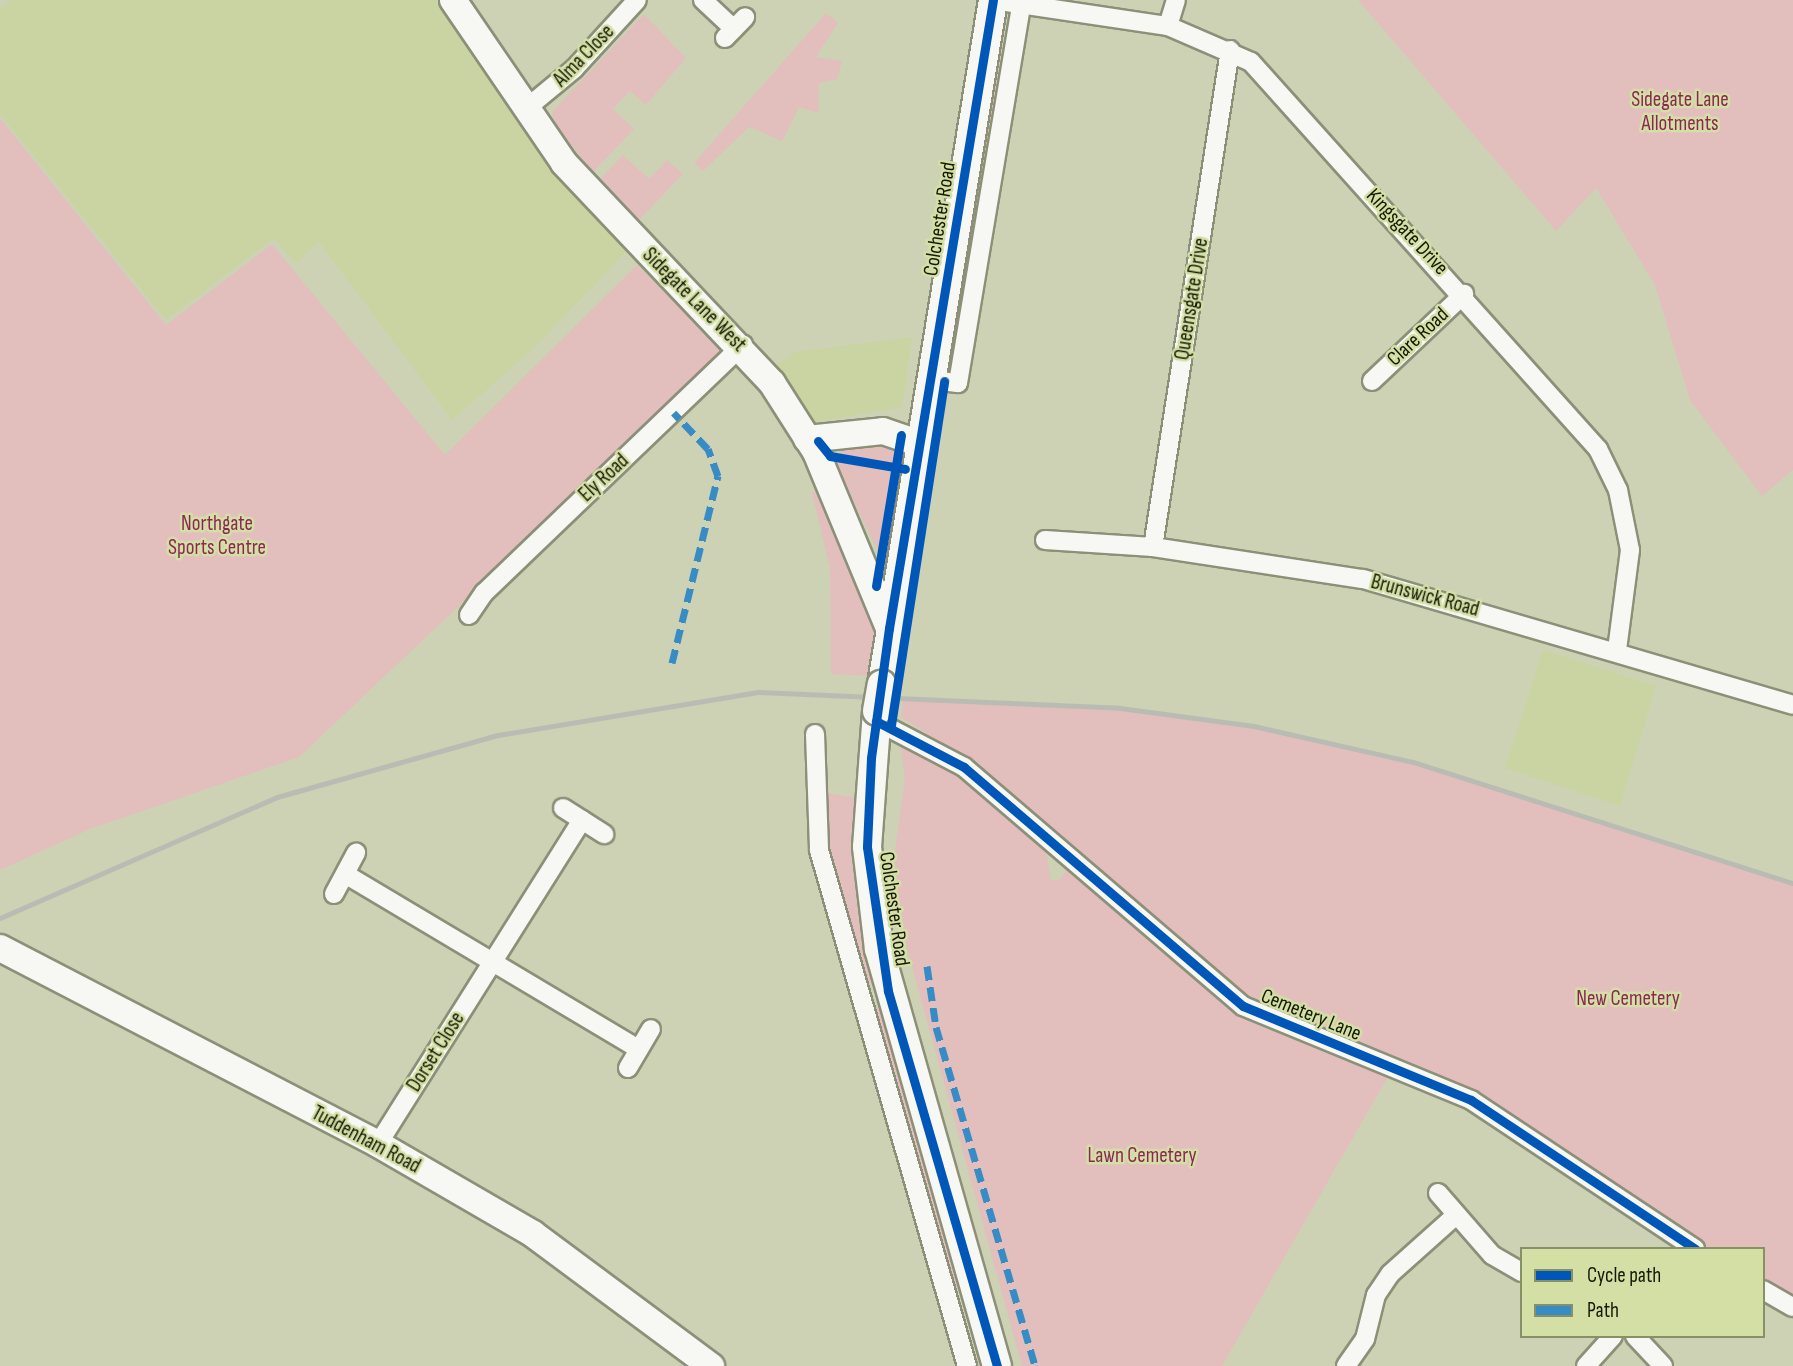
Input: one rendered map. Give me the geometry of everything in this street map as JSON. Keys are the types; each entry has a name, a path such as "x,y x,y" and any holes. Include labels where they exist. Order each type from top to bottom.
{"main road":[{"name":"Colchester Road","path":"993,0 889,628 878,705 867,846 876,996 978,1299 997,1366"}],"street":[{"name":"Sidegate Lane West","path":"453,0 586,188 743,345 807,439 864,555 889,628"},
{"name":"Alma Close","path":"528,107 574,69 637,0"},
{"path":"704,0 735,28"},
{"name":"Kingsgate Drive","path":"993,0 1168,26 1230,50 1251,62 1588,433 1610,469 1630,550 1617,650"},
{"path":"1168,26 1175,0"},
{"path":"883,431 930,389 958,383 1021,5"},
{"name":"Queensgate Drive","path":"1153,547 1230,50"},
{"name":"Clare Road","path":"1372,381 1464,294"},
{"name":"Ely Road","path":"470,615 484,593 743,345"},
{"path":"807,439 883,431 921,444"},
{"name":"Brunswick Road","path":"1045,540 1153,547 1363,579 1617,650 1793,705"},
{"name":"Cemetery Lane","path":"878,705 964,766 1243,1006 1471,1100 1692,1247"},
{"name":"Colchester Road","path":"815,734 819,850 876,996 967,1366"},
{"path":"563,808 604,834"},
{"name":"Dorset Close","path":"378,1144 582,820"},
{"path":"334,894 356,853"},
{"path":"345,874 494,960 639,1049"},
{"name":"Tuddenham Road","path":"5,951 378,1144 543,1241 711,1366"},
{"path":"628,1068 651,1030"},
{"path":"1438,1193 1496,1258 1520,1271"},
{"path":"1346,1366 1365,1339 1386,1280 1456,1215"},
{"path":"1765,1291 1793,1307"},
{"path":"951,1305 978,1299"},
{"path":"1586,1366 1612,1338"},
{"path":"1637,1338 1663,1366"}],"shaded area":[{"path":"12,0 436,0 482,60 548,166 626,252 532,350 452,420 319,242 296,263 274,238 166,320 0,114 0,8"},
{"path":"912,337 902,407 815,422 775,365 796,352"},
{"path":"1543,650 1656,686 1620,806 1505,768"}],"green space":[{"name":"Sidegate Lane Allotments","path":"1358,0 1793,0 1793,470 1762,496 1690,400 1655,285 1596,188 1556,231"},
{"path":"826,13 838,23 816,57 842,61 837,79 819,83 818,113 799,107 782,141 749,127 703,171 694,163"},
{"path":"644,14 686,58 646,105 630,91 613,109 634,129 593,172 557,128 552,112"},
{"path":"1006,25 969,258 969,232"},
{"name":"Northgate Sports Centre","path":"0,118 166,325 272,244 445,455 637,265 728,352 299,757 90,829 0,870"},
{"path":"623,155 649,179 667,160 683,174 637,222 599,180"},
{"path":"887,439 907,456 888,561 883,561 833,459 847,446"},
{"path":"821,488 877,632 871,676 831,674 830,569 812,493"},
{"name":"New Cemetery","path":"903,699 1120,708 1254,726 1413,762 1793,883 1793,1301 1765,1286 1765,1247 1703,1247 1442,1076 1248,999 977,765 901,717"},
{"name":"Lawn Cemetery","path":"899,738 963,775 1032,833 1046,850 1051,880 1059,880 1069,867 1232,1007 1389,1075 1222,1366 1022,1366 898,916 893,865 905,778"},
{"path":"822,792 856,798 858,898 873,979 864,989 835,885"},
{"path":"879,1004 961,1289 955,1291 875,1009"}],"railway":[{"path":"0,918 277,797 498,735 759,692 1120,708 1254,726 1413,762 1793,883"}],"marked path":[{"path":"672,663 718,476 708,449 674,413"},
{"path":"927,966 936,1027 1035,1366"}],"cycle path":[{"path":"993,0 889,628 871,758 867,847 888,991 997,1366"},
{"path":"891,725 944,381"},
{"path":"876,586 901,435"},
{"path":"818,441 830,456 905,469"},
{"path":"876,721 964,767 1243,1006 1471,1100 1692,1247"}]}
